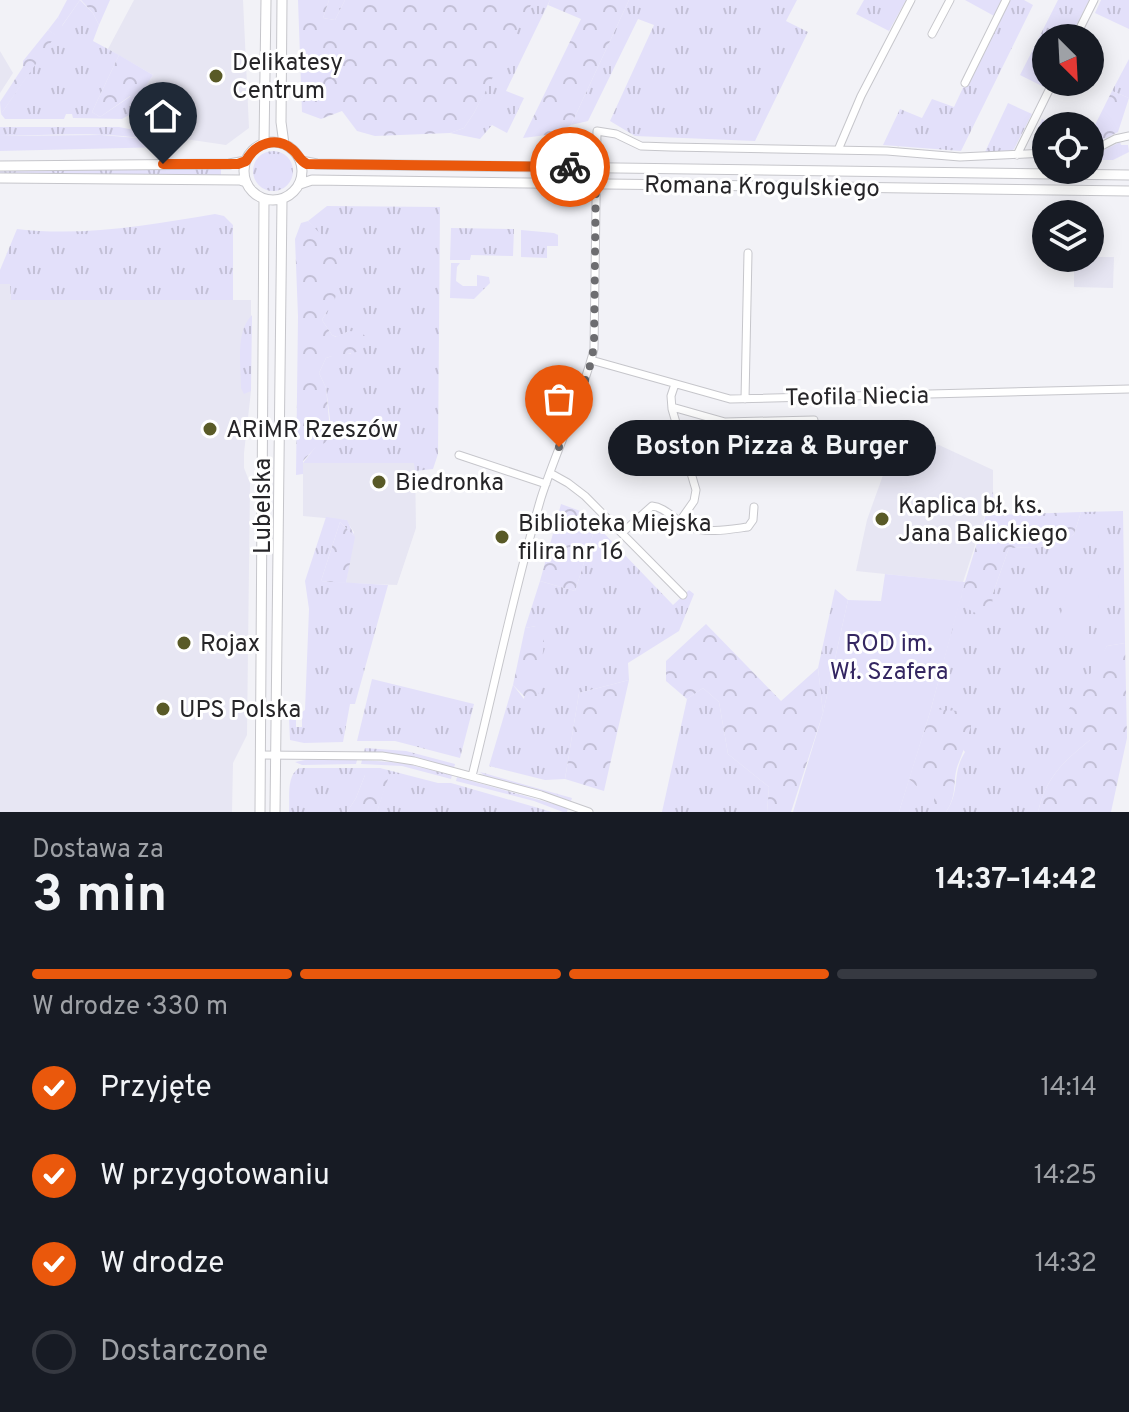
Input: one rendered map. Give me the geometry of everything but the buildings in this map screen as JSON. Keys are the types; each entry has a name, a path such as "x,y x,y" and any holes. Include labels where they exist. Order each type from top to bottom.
{"main road":[{"path":"264,144 266,0"},
{"path":"282,0 281,122 284,144"},
{"path":"264,144 284,144 294,150 301,161 303,171 300,184 282,200 264,199 252,191 246,182 246,161 251,152 264,144"},
{"path":"0,166 229,164 246,161"},
{"name":"Romana Krogulskiego","path":"301,161 317,164 1129,175"},
{"path":"0,178 246,182"},
{"name":"Romana Krogulskiego","path":"300,184 312,180 1129,191"},
{"name":"Lubelska","path":"260,812 264,199"},
{"name":"Lubelska","path":"275,812 282,200"}],"street":[{"path":"838,150 861,96 911,0"},
{"path":"932,34 950,0"},
{"path":"965,83 1006,0"},
{"path":"1082,24 1094,0"},
{"path":"1017,155 1046,96"},
{"path":"472,776 525,554 594,347 597,131 616,134 641,146 920,152 960,157 1032,154"},
{"path":"1104,145 1129,136"},
{"path":"745,399 748,253"},
{"name":"Teofila Niecia","path":"591,360 719,398 1129,389"},
{"path":"675,384 672,407 696,490 694,501 680,521"},
{"path":"672,407 725,422 814,420"},
{"path":"459,455 546,484"},
{"path":"550,473 585,496 683,595"},
{"path":"622,533 652,506 662,508 698,530 748,527 753,520 754,507"},
{"path":"261,755 382,756 414,761 541,795 589,812"}],"shaded area":[{"path":"134,0 243,0 249,128 226,145 165,136 176,115 136,102 153,75 108,49"},
{"path":"0,51 13,73 0,93"},
{"path":"1104,257 1114,257 1113,288 1074,287 1074,272 1104,272"},
{"path":"0,284 10,284 11,300 251,300 251,391 244,453 244,468 250,483 247,735 233,763 232,812 0,812"},
{"path":"939,445 993,470 993,491 963,582 856,571 867,520 893,447"},
{"path":"303,463 415,463 416,528 397,585 346,583 354,532 346,520 303,516"}],"green space":[{"path":"67,0 80,0 61,27 58,17"},
{"path":"80,0 93,13 99,25 93,41 119,55 92,112 100,117 131,96 136,102 161,110 154,123 131,120 129,115 122,119 73,118 72,114 66,114 64,119 5,119 1,114 55,35 48,30 58,17 62,26"},
{"path":"81,0 110,0 99,25 93,13"},
{"path":"298,0 329,0 323,18 335,20 345,0 531,0 532,3 464,128 450,133 375,136 357,131 342,111 321,119 302,112"},
{"path":"329,0 345,0 335,20 323,18"},
{"path":"531,0 550,0 506,91 524,98 507,133 492,125 480,139 450,133 464,128 474,113"},
{"path":"550,0 629,0 571,125 555,134 523,138 581,19 548,5"},
{"path":"629,0 797,0 786,21 808,32 755,141 635,136 610,121 654,25 638,19 588,121 571,125"},
{"path":"864,0 906,0 889,31 856,14"},
{"path":"965,0 1024,0 1033,5 961,151 883,145 900,109 922,118 932,99 954,107 996,17"},
{"path":"1058,0 1089,0 1077,24 1046,24"},
{"path":"1101,0 1129,0 1129,29 1095,13"},
{"path":"48,30 56,35 1,114 0,102 23,67 23,61"},
{"path":"1032,51 1032,81 1020,75"},
{"path":"119,55 153,75 136,102 130,96 100,117 92,112"},
{"path":"1129,59 1129,98 1112,91"},
{"path":"1112,91 1129,98 1118,132 1104,139 1104,112 1102,112"},
{"path":"1008,103 1032,114 1014,149 1010,152 985,152"},
{"path":"0,127 119,127 165,136 167,143 105,135 0,136"},
{"path":"101,135 149,139 167,143 167,147 0,151 0,136"},
{"path":"1120,142 1121,145 1128,145 1129,152 1113,160 1104,160 1104,150"},
{"path":"273,151 287,157 293,171 287,185 273,191 259,185 253,171 259,157"},
{"path":"221,168 221,175 0,173 0,171"},
{"path":"327,206 440,207 438,454 433,469 415,471 414,463 303,463 331,427 326,388 319,373 326,358 341,353 351,354 349,331 337,337 332,335 322,320 327,311 322,237 308,221"},
{"path":"215,214 224,216 233,225 233,300 11,300 10,284 0,284 0,270 17,229 92,231"},
{"path":"308,221 331,245 340,276 333,308 322,320 336,337 349,331 361,332 367,338 357,352 326,358 319,373 326,388 331,440 316,447 303,461 303,474 296,475 298,316 295,239 301,223"},
{"path":"451,228 514,229 513,256 471,255 470,260 450,260"},
{"path":"521,230 554,233 558,235 558,246 547,246 547,258 521,257"},
{"path":"451,263 460,263 456,281 463,286 477,286 477,275 489,277 490,283 474,299 450,298"},
{"path":"252,315 251,391 244,394 241,388 241,340"},
{"path":"993,491 994,515 1081,512 1074,534 1061,546 1009,548 993,593 991,621 964,607 961,595"},
{"path":"561,504 583,512 596,525 575,591 540,581"},
{"path":"1123,511 1125,643 1107,646 1100,660 1090,740 1057,771 1046,789 1038,812 946,812 965,752 931,709 961,595 965,607 993,593 1009,548 1060,546 1074,534 1081,512"},
{"path":"326,517 347,520 355,537 340,522 321,581 388,585 355,704 350,704 343,742 304,743 290,740 289,718 296,711 296,727 302,727 309,609 305,581"},
{"path":"340,522 355,537 346,583 321,581"},
{"path":"596,525 673,605 689,590 694,594 679,631 628,663 629,680 579,693 565,779 545,780 489,766 513,685 524,699 536,626 525,628 540,581 575,591"},
{"name":"ROD im. Wł. Szafera","path":"885,574 965,582 899,812 793,812 823,713 848,600 881,601"},
{"path":"1072,575 1103,582 1084,643 1055,634"},
{"path":"835,589 848,600 823,713 818,668"},
{"path":"706,624 781,701 818,668 823,713 791,812 767,812 769,787 728,754 719,702 703,688 687,699 666,681 666,661"},
{"path":"536,626 544,641 538,702 532,704 513,685 525,628"},
{"path":"1125,643 1127,738 1111,812 1038,812 1046,789 1057,771 1090,740 1066,714 1107,646"},
{"path":"372,679 474,704 460,758 395,741 357,741"},
{"path":"629,680 604,791 565,779 579,693"},
{"path":"703,688 719,702 728,754 769,787 767,812 662,812 687,699"},
{"path":"931,709 958,711 973,718 946,812 934,812 934,777 922,791 909,779"},
{"path":"365,748 406,751 455,764 454,768 403,755 364,752"},
{"path":"357,760 356,764 302,765 295,762"},
{"path":"362,760 403,763 452,775 451,779 402,766 361,764"},
{"path":"299,768 380,768 438,783 451,783 552,812 377,812 388,776 365,775 347,812 289,812 290,782"},
{"path":"380,768 389,776 377,812 347,812 365,775"},
{"path":"480,772 572,798 571,801"},
{"path":"934,776 934,812 899,812 909,779 922,790"},
{"path":"457,777 568,808 567,812 456,781"}],"way so far":[{"path":"559,447 589,370 594,347 596,167 570,167"}],"place":[{"name":"Delikatesy Centrum","path":"216,76"},
{"name":"ARiMR Rzeszów","path":"210,429"},
{"name":"Boston Pizza & Burger","path":"559,447"},
{"name":"Biedronka","path":"379,482"},
{"name":"Kaplica bł. ks. Jana Balickiego","path":"882,519"},
{"name":"Biblioteka Miejska filira nr 16","path":"502,537"},
{"name":"Rojax","path":"184,643"},
{"name":"UPS Polska","path":"163,709"}],"route":[{"path":"163,164 238,164 246,161 251,152 260,146 275,142 294,150 307,164 570,167"}]}
